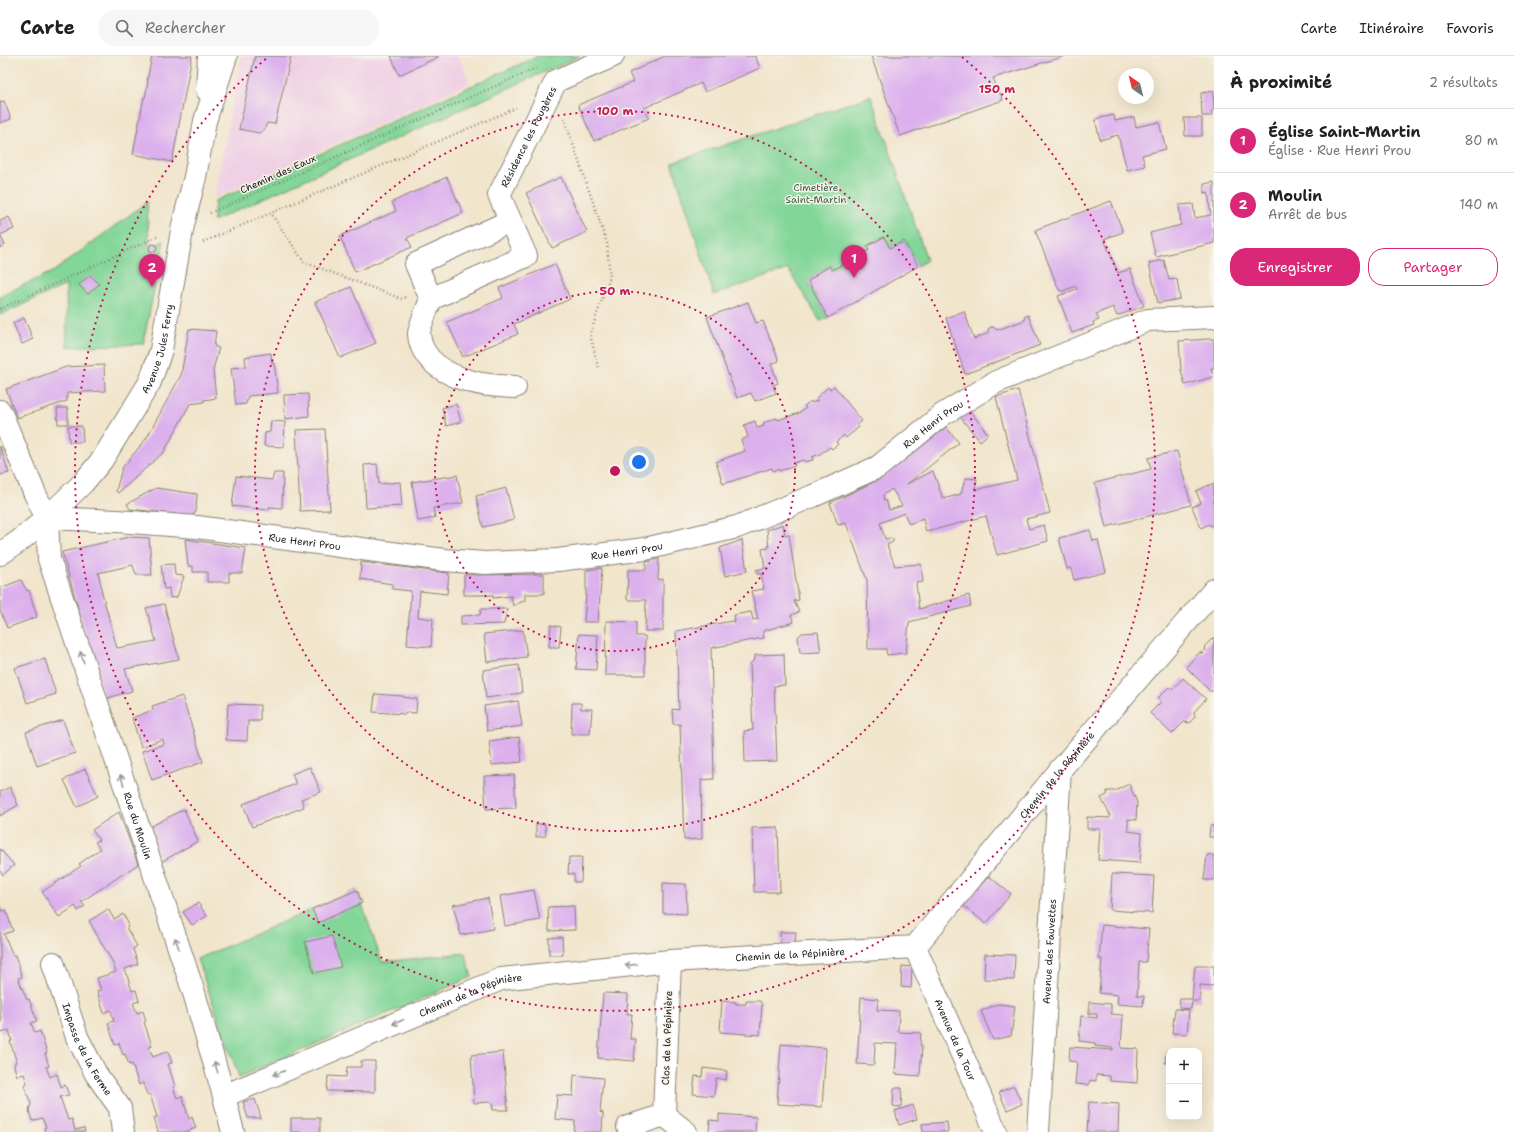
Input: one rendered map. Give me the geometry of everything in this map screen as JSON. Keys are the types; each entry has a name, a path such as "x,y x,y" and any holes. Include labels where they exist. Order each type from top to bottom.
{"street":[{"path":"205,121 209,56"},
{"name":"Avenue Jules Ferry","path":"47,518 83,483 102,460 150,382 161,350 205,121 226,56"},
{"name":"Résidence les Fougères","path":"428,294 526,256 499,195 556,81 614,56"},
{"path":"510,221 416,264 428,294 419,333 422,348 430,360 447,374 474,383 515,388"},
{"name":"Rue Henri Prou","path":"47,518 197,527 444,560 485,563 558,560 645,549 737,527 878,468 942,415 996,382 1148,320 1214,317"},
{"path":"0,411 35,494 47,518 18,542 0,554"},
{"name":"Rue du Moulin","path":"47,518 49,559 194,993 224,1096 232,1132"},
{"name":"Chemin de la Pépinière","path":"224,1096 501,979 670,961 915,947 1060,770 1214,590"},
{"name":"Avenue des Fauvettes","path":"1038,1132 1060,770"},
{"name":"Avenue de la Tour","path":"915,947 996,1132"},
{"name":"Clos de la Pépinière","path":"664,1115 670,961"},
{"name":"Impasse de la Ferme","path":"53,963 77,1037 96,1074 120,1108 123,1132"},
{"path":"628,1127 664,1115 686,1132"}],"path":[{"name":"Chemin des Eaux","path":"0,309 184,225 541,66"},
{"path":"198,242 204,242 270,212 550,93"},
{"path":"567,112 564,118 607,243 610,277 590,334 598,367"},
{"path":"270,212 304,262 402,299 428,294"}],"shaded area":[{"path":"241,56 458,56 470,83 214,198"}],"green space":[{"path":"538,56 580,56 213,221 215,201"},
{"name":"Cimetière Saint-Martin","path":"871,96 927,260 918,266 904,241 890,248 883,237 867,246 869,250 832,270 829,266 808,281 828,318 820,321 788,269 714,295 672,163"},
{"path":"147,202 149,247 164,241 143,344 67,347 66,285 0,315 0,296 54,271"},
{"path":"357,890 382,962 465,953 472,977 239,1077 197,959"}],"building":[{"path":"152,56 192,56 172,162 133,154"},
{"path":"255,56 291,56 275,124 267,123 264,130 259,133 239,129"},
{"path":"391,56 438,56 438,57 399,75"},
{"path":"665,56 755,56 760,68 705,92 701,83 644,108 649,118 594,141 578,105 633,82 629,73"},
{"path":"871,56 1065,56 993,78 1003,100 900,136"},
{"path":"1213,91 1214,108 1211,113 1212,116 1202,116 1201,93"},
{"path":"4,101 11,119 0,123 0,102"},
{"path":"1114,115 1115,121 1134,117 1136,127 1159,122 1166,149 1142,155 1145,166 1127,170 1118,135 1100,140 1095,119"},
{"path":"1184,118 1202,118 1202,136 1185,136"},
{"path":"447,177 463,213 407,238 412,247 355,272 340,236 396,211 392,202"},
{"path":"561,177 587,232 552,248 526,193"},
{"path":"1214,182 1214,243 1156,257 1150,233 1181,225 1179,205 1193,204 1195,218 1211,215 1208,192 1204,193 1204,184"},
{"path":"1111,201 1123,232 1104,239 1118,273 1130,269 1144,306 1117,316 1113,307 1096,314 1099,320 1093,322 1094,325 1072,333 1058,296 1077,289 1076,286 1063,291 1059,290 1035,230"},
{"path":"9,217 14,229 0,235 0,221"},
{"path":"0,235 5,245 0,248"},
{"path":"884,237 890,248 904,241 918,266 828,318 808,281 816,274 830,266 832,270 869,250 867,246"},
{"path":"151,244 155,244 157,248 155,252 151,252 149,250 149,246"},
{"path":"1164,260 1169,280 1177,279 1180,299 1158,303 1149,263"},
{"path":"555,264 570,299 514,324 518,334 463,357 447,322 503,298 499,288"},
{"path":"90,275 99,284 88,294 79,285"},
{"path":"351,287 376,343 340,358 315,302"},
{"path":"748,302 756,323 763,321 779,361 771,364 778,383 773,385 776,393 755,401 751,393 737,398 707,317"},
{"path":"964,311 974,339 988,333 988,329 991,327 997,330 1025,320 1024,317 1028,315 1040,345 965,374 946,318"},
{"path":"24,318 33,339 22,344 13,323"},
{"path":"189,329 216,331 214,346 219,348 213,370 216,398 190,404 164,452 118,493 116,491 122,468 146,439 181,375"},
{"path":"1214,339 1214,368 1211,368 1213,377 1185,385 1181,370 1179,341"},
{"path":"271,353 272,364 274,363 278,393 248,396 246,404 236,405 231,368 246,367 245,357"},
{"path":"104,365 105,391 67,393 67,401 17,418 6,389 66,367"},
{"path":"834,386 862,421 857,425 859,427 846,438 844,435 836,442 838,444 832,449 830,447 820,454 812,457 813,460 805,462 803,460 794,463 795,466 779,471 778,469 773,471 772,468 723,484 716,462 745,451 741,440 748,437 744,425 755,421 757,428 764,426 763,423 777,418 778,420 799,413 806,408 804,406 811,401 812,403 818,400 816,398 828,387 830,389"},
{"path":"1018,390 1050,513 1026,519 1029,529 1044,525 1048,541 997,555 986,516 926,532 923,518 909,524 904,513 880,523 885,539 893,539 893,542 887,545 895,566 921,564 923,582 916,583 919,609 969,595 971,606 909,622 906,653 887,655 886,649 868,649 867,580 846,523 838,525 830,503 882,478 946,427 959,443 907,484 933,471 943,499 961,494 965,479 968,478 977,479 975,490 1017,480 996,397","holes":["892,489 902,506 889,510 886,500 884,501 883,495"]},
{"path":"308,394 309,416 285,419 284,395"},
{"path":"456,404 461,422 446,426 442,408"},
{"path":"57,408 68,408 68,424 58,424"},
{"path":"969,410 988,434 980,441 959,416"},
{"path":"271,421 285,422 284,447 264,446 265,433 270,432"},
{"path":"68,426 82,426 83,442 69,442"},
{"path":"325,429 330,510 300,511 296,430"},
{"path":"0,446 9,473 0,475"},
{"path":"1177,451 1191,505 1106,527 1095,483 1151,469 1148,458"},
{"path":"377,464 379,484 400,482 402,506 366,508 364,465"},
{"path":"274,473 283,473 282,508 269,507 268,510 232,506 236,476 272,480"},
{"path":"457,475 463,503 433,508 435,518 418,521 412,482"},
{"path":"1214,483 1214,529 1212,525 1210,526 1209,524 1201,528 1192,507 1201,503 1196,491"},
{"path":"156,488 197,494 196,512 191,516 130,509 127,504"},
{"path":"506,488 514,520 483,527 476,496"},
{"path":"783,524 785,535 789,535 799,600 794,601 799,612 791,615 794,622 763,631 764,638 711,648 714,779 701,780 702,839 684,840 680,724 673,724 672,709 679,710 676,631 732,621 735,622 734,615 751,612 753,620 758,619 751,591 764,589 761,574 757,574 756,570 765,568 762,549 769,548 767,530"},
{"path":"1090,530 1093,541 1098,540 1106,572 1074,580 1071,568 1067,569 1059,538"},
{"path":"129,537 149,538 152,575 136,575 133,565 98,573 117,648 156,641 146,608 164,604 179,659 125,669 132,691 104,699 62,552"},
{"path":"185,539 246,548 242,573 229,573 229,582 207,582 207,572 193,572 193,566 188,566"},
{"path":"742,540 747,571 725,576 720,548"},
{"path":"659,559 658,580 663,579 663,631 645,631 646,600 627,600 628,570 646,570 646,562"},
{"path":"361,562 449,573 447,594 420,591 418,617 433,619 431,647 407,645 411,591 392,589 392,584 360,579"},
{"path":"174,564 175,575 184,576 177,597 170,598 169,588 164,589 161,565"},
{"path":"602,568 598,622 584,622 586,570"},
{"path":"544,574 544,594 525,594 525,600 513,606 511,596 493,598 493,595 464,595 464,575"},
{"path":"21,580 27,591 29,590 37,617 7,628 0,610 0,588"},
{"path":"481,609 507,609 504,624 461,625 461,616 480,615"},
{"path":"606,621 636,622 636,636 645,636 645,675 605,675"},
{"path":"551,625 561,627 559,647 549,647"},
{"path":"523,630 527,657 487,662 484,634"},
{"path":"818,632 821,652 800,653 798,637 802,633"},
{"path":"579,634 598,635 596,670 576,669"},
{"path":"1214,637 1214,689 1211,692 1186,667 1200,652 1202,654 1206,649 1204,647"},
{"path":"784,654 785,685 774,686 777,761 745,762 744,731 753,730 750,664 755,659 755,655"},
{"path":"45,659 56,694 27,703 15,668"},
{"path":"519,665 522,693 486,698 483,670"},
{"path":"1183,678 1206,699 1194,712 1195,717 1189,723 1184,722 1172,734 1150,713 1162,701 1158,698 1169,687 1172,690"},
{"path":"375,694 403,696 417,699 416,713 405,712 405,714 373,712"},
{"path":"182,696 203,762 152,780 142,751 164,744 163,739 141,747 132,718 153,710 152,706"},
{"path":"518,701 522,726 487,731 484,706"},
{"path":"572,703 581,703 581,709 592,709 590,734 571,734"},
{"path":"228,704 260,705 260,721 248,721 247,741 226,740"},
{"path":"63,720 75,753 37,766 26,732"},
{"path":"519,737 522,762 492,765 489,741"},
{"path":"310,767 321,792 301,799 304,807 252,827 243,804 296,784 292,774"},
{"path":"85,769 98,796 77,807 64,780"},
{"path":"514,775 516,808 486,809 484,776"},
{"path":"1129,784 1137,802 1136,820 1128,819 1128,831 1142,833 1140,863 1098,860 1100,829 1087,829 1087,817 1110,818 1110,815 1101,798 1107,795 1107,791 1115,791"},
{"path":"10,787 18,805 0,816 0,792"},
{"path":"184,809 198,841 161,862 148,828"},
{"path":"119,812 138,864 81,902 85,906 78,911 75,906 59,917 42,892 81,866 79,864 100,849 95,842 99,840 92,830"},
{"path":"536,824 545,824 546,836 536,837"},
{"path":"1210,826 1214,826 1214,837 1209,837"},
{"path":"778,827 780,892 754,892 752,828"},
{"path":"0,849 14,865 3,875 0,871"},
{"path":"1207,855 1214,855 1214,880 1204,880"},
{"path":"569,857 582,857 581,882 574,882 574,874 568,874"},
{"path":"1112,874 1154,876 1152,913 1110,910"},
{"path":"989,876 1011,894 986,924 963,905"},
{"path":"663,883 686,884 687,914 663,913"},
{"path":"357,890 362,903 318,923 312,909"},
{"path":"534,890 540,920 505,926 500,896"},
{"path":"488,898 493,929 461,935 453,905"},
{"path":"198,903 207,916 192,925 183,912"},
{"path":"0,906 2,911 6,910 13,931 4,934 13,956 15,955 22,977 18,978 27,1000 29,999 37,1021 31,1023 35,1033 40,1031 47,1053 45,1054 49,1066 46,1067 50,1077 57,1074 61,1087 65,1085 69,1095 60,1097 68,1120 72,1119 75,1130 84,1128 85,1132 45,1132 44,1128 46,1127 42,1118 32,1121 29,1110 31,1104 24,1085 27,1084 24,1074 17,1076 14,1066 16,1060 10,1041 12,1041 9,1030 2,1033 0,1027 0,1021 2,1021 0,1014"},
{"path":"574,906 575,930 549,931 548,907"},
{"path":"108,909 114,919 123,914 128,923 127,929 137,946 133,949 138,964 125,969 132,991 136,990 139,1001 133,1003 137,1013 143,1011 146,1021 144,1022 152,1046 149,1047 153,1057 168,1051 172,1063 168,1064 177,1098 182,1096 189,1119 192,1117 196,1128 190,1130 190,1132 158,1132 154,1118 157,1117 150,1094 147,1095 143,1083 139,1085 132,1064 129,1065 125,1054 123,1055 119,1043 115,1045 108,1023 114,1021 111,1010 104,1013 97,991 101,990 97,978 116,972 112,961 89,921"},
{"path":"1102,925 1149,929 1146,962 1139,962 1137,996 1144,996 1143,1006 1117,1004 1118,995 1099,993 1102,959 1099,959"},
{"path":"780,932 796,932 795,945 781,944"},
{"path":"332,936 341,967 314,973 305,942"},
{"path":"562,937 563,955 549,955 549,938"},
{"path":"985,954 1015,955 1014,980 984,979"},
{"path":"902,966 912,967 911,988 901,987"},
{"path":"1195,966 1214,966 1214,986 1200,985 1200,1001 1192,1001 1191,1009 1179,1008 1180,999 1192,999"},
{"path":"603,993 628,994 627,1014 632,1014 630,1039 636,1039 634,1061 598,1058"},
{"path":"861,997 878,999 877,1010 899,1011 898,1032 921,1033 920,1045 922,1045 920,1076 895,1074 897,1044 875,1043 874,1065 857,1064"},
{"path":"722,1001 736,1002 736,1004 746,1004 746,1001 760,1001 762,1005 760,1035 720,1032"},
{"path":"1089,1002 1111,1004 1111,1014 1123,1015 1121,1048 1138,1049 1137,1083 1110,1081 1110,1076 1096,1075 1096,1081 1090,1080 1089,1085 1075,1084 1077,1062 1069,1061 1070,1047 1113,1050 1113,1048 1095,1046 1095,1043 1079,1041 1081,1016 1097,1018 1097,1014 1089,1014"},
{"path":"998,1004 1015,1006 1011,1036 993,1040 981,1011"},
{"path":"1175,1009 1189,1010 1187,1034 1172,1033"},
{"path":"781,1044 826,1048 822,1107 777,1104"},
{"path":"503,1052 508,1110 493,1110 492,1102 474,1103 471,1055"},
{"path":"361,1061 375,1061 375,1092 327,1091 328,1076 346,1077 347,1067 361,1067"},
{"path":"703,1068 727,1071 726,1080 716,1078 714,1096 693,1094 695,1076 702,1077"},
{"path":"574,1075 603,1078 600,1112 603,1113 602,1132 574,1132 575,1121 555,1119 557,1095 573,1096"},
{"path":"1014,1086 1022,1104 1007,1110 999,1092"},
{"path":"894,1088 902,1088 901,1107 893,1106"},
{"path":"255,1099 261,1118 248,1118 243,1102"},
{"path":"1089,1102 1119,1104 1118,1132 1087,1132"},
{"path":"913,1105 917,1119 899,1125 895,1111"},
{"path":"719,1114 756,1117 755,1132 709,1132 710,1120 719,1121"},
{"path":"291,1118 320,1118 320,1132 291,1132"},
{"path":"947,1122 948,1132 923,1132 922,1124"}],"place":[{"name":"Église Saint-Martin","path":"854,278"},
{"name":"Moulin","path":"152,287"}]}
